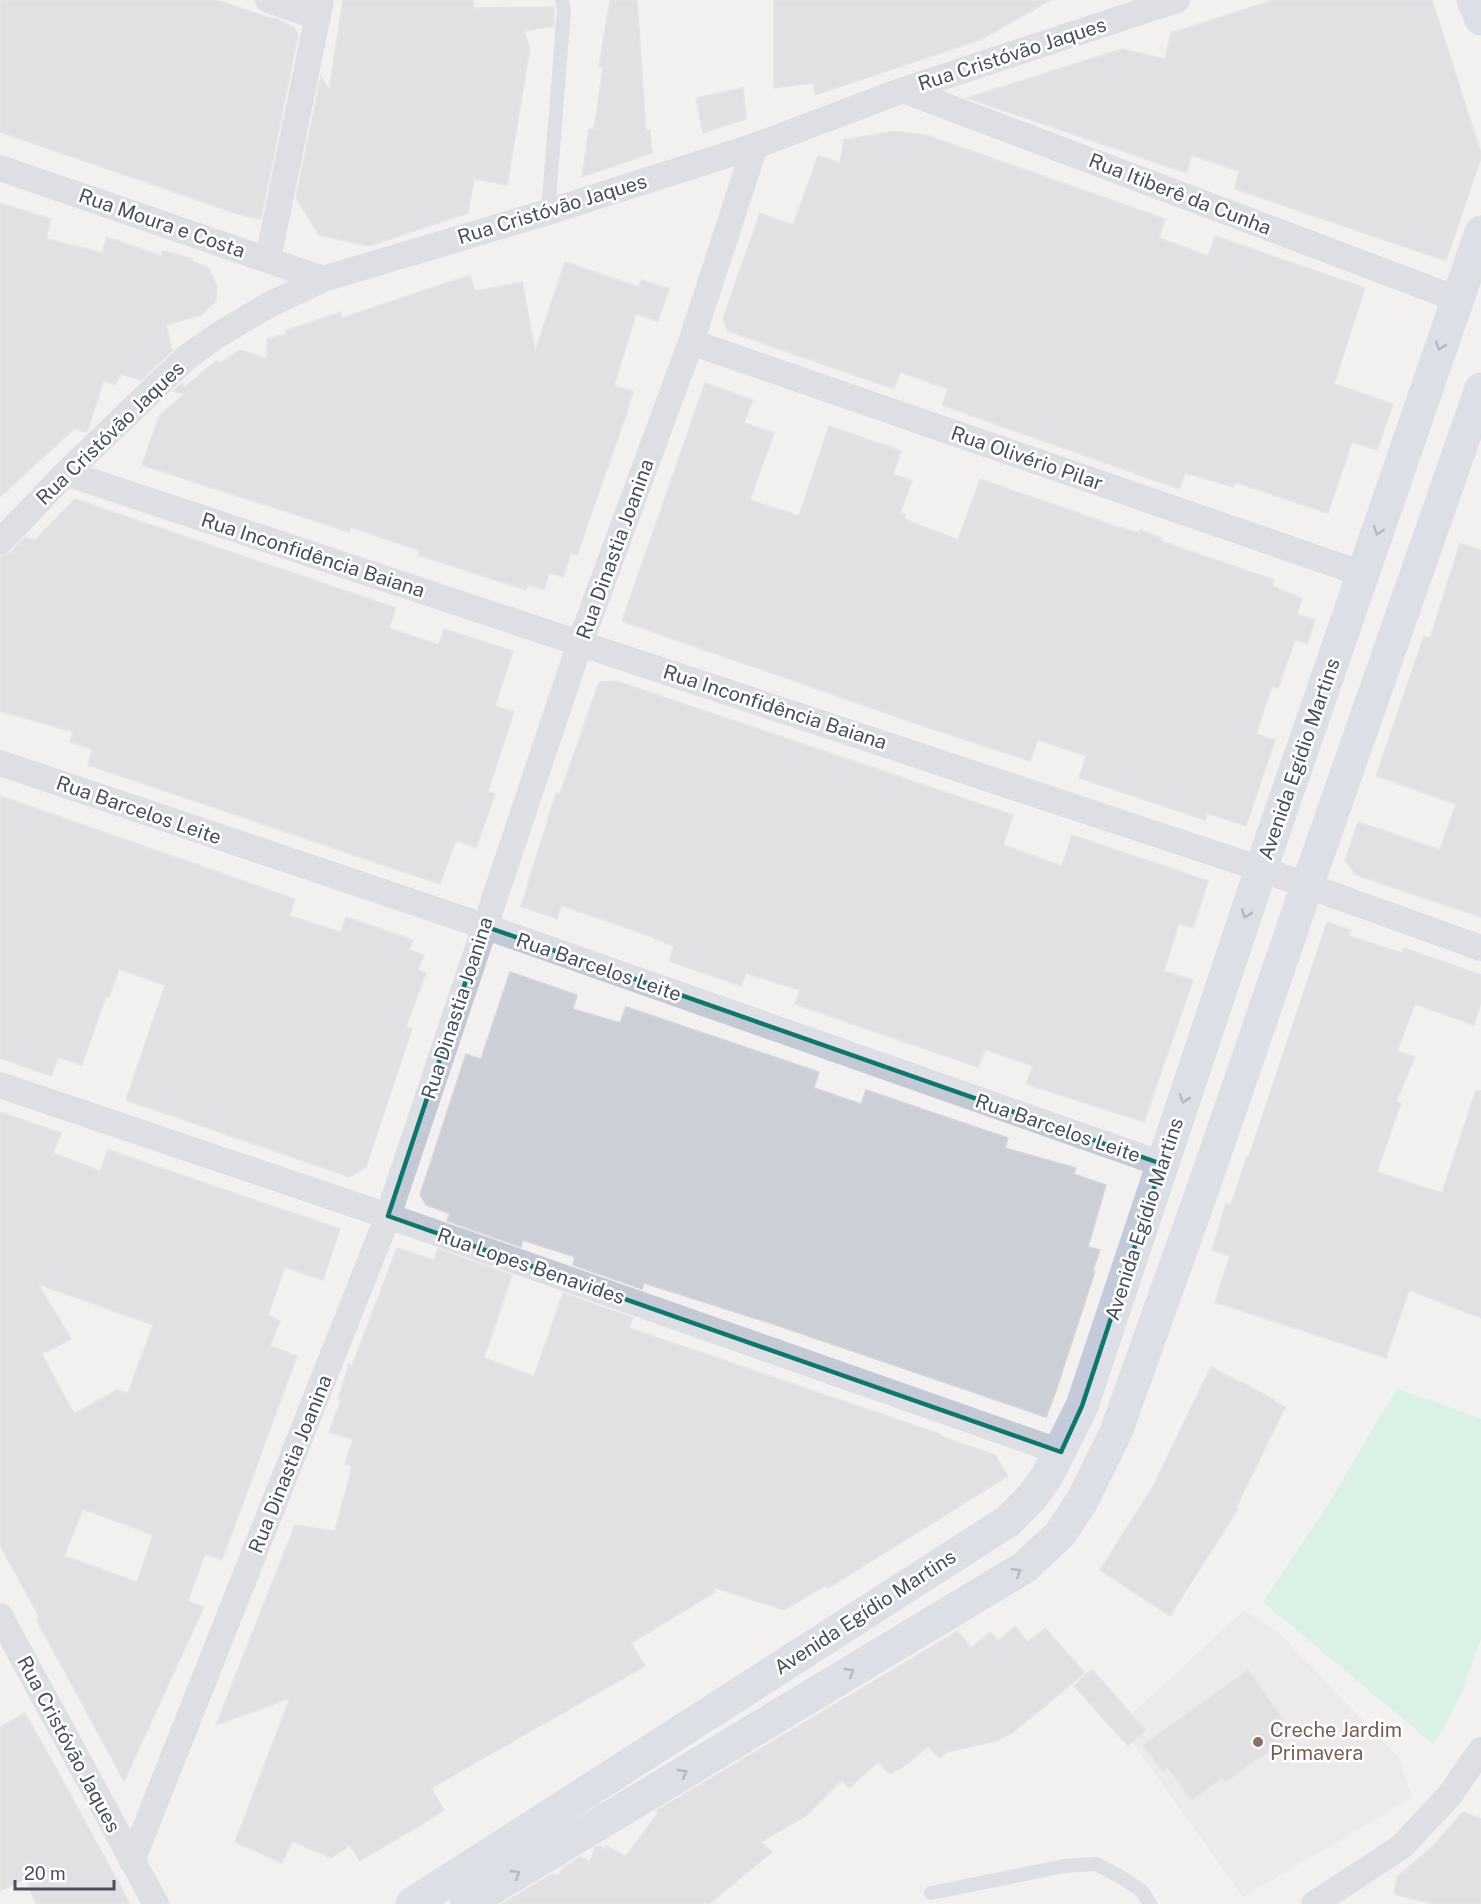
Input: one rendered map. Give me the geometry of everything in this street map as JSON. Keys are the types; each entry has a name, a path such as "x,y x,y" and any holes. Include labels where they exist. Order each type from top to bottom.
{"main road":[{"path":"1473,0 1481,19"},
{"name":"Avenida Egídio Martins","path":"412,1904 1008,1521 1032,1497 1061,1452 1082,1406 1261,869 1481,232"},
{"name":"Avenida Egídio Martins","path":"466,1904 1025,1567 1060,1534 1082,1501 1116,1432 1202,1194 1481,389"}],"street":[{"path":"268,0 320,9 268,259"},
{"name":"Rua Cristóvão Jaques","path":"0,542 66,474 187,357 218,335 267,306 323,279 548,212 756,146 903,90 1177,0"},
{"name":"Rua Itiberê da Cunha","path":"903,90 1457,299"},
{"name":"Rua Dinastia Joanina","path":"132,1861 388,1216 580,643 691,342 756,146"},
{"name":"Rua Moura e Costa","path":"0,168 323,279"},
{"name":"Rua Olivério Pilar","path":"691,342 1364,574"},
{"name":"Rua Inconfidência Baiana","path":"66,474 1261,869 1481,948"},
{"name":"Rua Barcelos Leite","path":"0,763 484,926 1162,1164"},
{"name":"Rua Lopes Benavides","path":"0,1085 388,1216 1061,1452"},
{"name":"Rua Cristóvão Jaques","path":"0,1616 156,1904"},
{"path":"1314,1904 1401,1847 1449,1796 1481,1750"}],"lane":[{"path":"548,212 564,10 562,0"},
{"path":"931,1893 1064,1866 1096,1864 1142,1891 1150,1904"}],"highlighted area":[{"path":"484,926 1162,1164 1082,1406 1061,1452 388,1216"}],"shaded area":[{"name":"Creche Jardim Primavera","path":"1244,1610 1279,1633 1399,1758 1412,1798 1243,1897 1120,1725"}],"green space":[{"path":"1397,1388 1481,1419 1481,1639 1461,1694 1442,1732 1433,1744 1263,1602 1329,1503"}],"building":[{"path":"0,0 217,0 274,18 294,27 298,35 261,219 238,214 0,132"},
{"path":"343,0 473,0 474,8 554,7 554,26 524,31 530,48 507,185 474,179 468,213 369,246 319,235 296,197 321,76 329,90"},
{"path":"610,0 637,0 646,130 650,130 652,153 582,177 589,129 594,130 603,67 599,67"},
{"path":"774,0 1051,0 982,39 815,95 813,83 774,88"},
{"path":"1273,0 1432,0 1481,153 1446,261 1235,189 1239,171 1191,155 1187,173 967,98 1122,49 1165,59 1171,33"},
{"path":"743,88 746,119 703,133 696,98"},
{"path":"894,131 926,135 1165,219 1159,238 1208,256 1215,236 1365,288 1334,384 1393,404 1377,450 1352,442 1328,513 1235,482 1234,487 1185,473 1179,489 942,405 948,389 900,372 894,389 728,331 723,318 760,213 793,225 818,156 840,163 844,140"},
{"path":"0,203 51,219 46,239 103,253 106,237 162,256 163,251 193,259 192,261 208,267 217,285 216,301 201,315 166,325 170,347 173,350 141,380 121,374 115,385 104,380 87,432 74,429 0,497"},
{"path":"565,262 638,287 641,280 669,289 658,321 636,314 614,386 633,391 626,415 577,555 571,553 563,577 549,573 544,590 528,584 526,590 418,555 420,551 351,527 349,532 142,465 159,416 184,394 173,391 182,383 184,388 216,361 220,363 240,350 267,359 267,339 286,334 285,331 341,312 342,318 470,275 475,291 522,282 535,351"},
{"path":"705,383 753,400 744,423 774,433 750,500 799,516 829,426 901,451 893,474 912,481 900,513 905,514 904,519 958,540 980,479 1115,526 1139,533 1140,530 1162,538 1161,541 1274,580 1272,586 1302,599 1297,614 1315,620 1307,644 1295,640 1278,688 1272,686 1256,734 1275,740 1246,826 1207,813 1205,820 1079,778 1086,756 1038,740 1030,761 622,621"},
{"path":"75,499 396,608 389,628 439,645 444,629 513,651 495,706 514,712 488,791 495,794 476,848 456,840 440,884 88,765 92,749 70,742 73,732 0,711 0,557 10,553 25,537 35,540"},
{"path":"1460,543 1481,551 1481,917 1356,875 1345,860 1358,822 1440,850 1456,804 1376,776 1424,636 1430,638"},
{"path":"616,681 1013,815 1003,845 1062,866 1072,835 1208,881 1193,928 1179,923 1164,971 1193,980 1144,1122 1026,1084 1033,1066 985,1049 978,1067 795,1004 800,990 746,973 741,986 669,961 674,946 653,937 561,905 557,919 521,906 556,793 560,794 599,682"},
{"path":"0,796 295,899 290,916 341,932 346,917 413,940 409,950 424,955 418,970 426,973 406,1027 412,1029 366,1167 350,1177 126,1100 165,985 119,969 109,997 106,996 82,1065 58,1057 51,1076 0,1058"},
{"path":"1327,922 1351,930 1349,936 1402,953 1404,948 1481,975 1481,1002 1474,1025 1415,1004 1397,1051 1415,1057 1396,1102 1401,1103 1377,1172 1442,1193 1476,1090 1481,1091 1481,1318 1409,1290 1386,1358 1215,1302 1230,1256 1212,1250 1226,1203 1231,1205 1247,1156 1249,1156"},
{"path":"510,972 577,995 573,1009 620,1023 626,1007 819,1072 814,1088 861,1104 866,1090 1008,1138 1005,1148 1076,1168 1074,1174 1106,1185 1088,1247 1100,1250 1093,1270 1095,1271 1046,1417 770,1323 644,1283 642,1289 573,1265 575,1257 523,1240 521,1247 447,1221 450,1214 426,1205 420,1195 466,1054 481,1059"},
{"path":"0,1112 61,1133 53,1153 100,1171 108,1150 340,1229 323,1280 285,1267 268,1315 280,1321 270,1346 297,1356 222,1560 205,1554 188,1601 204,1607 124,1781 37,1621 39,1617 0,1545","holes":["38,1284 153,1325 128,1393 117,1390 74,1414 42,1354 71,1339","83,1509 153,1535 137,1582 64,1556"]},
{"path":"397,1248 434,1260 438,1249 512,1275 484,1358 534,1376 563,1293 633,1318 629,1328 940,1434 940,1436 995,1455 1008,1476 828,1588 826,1585 784,1610 712,1587 715,1592 631,1643 645,1666 431,1788 444,1810 360,1861 350,1845 331,1858 292,1841 282,1863 235,1842 290,1698 216,1725 295,1525 335,1531 352,1466 345,1464 353,1439 329,1432 341,1400 338,1399 349,1364 352,1366"},
{"path":"1211,1367 1285,1407 1236,1508 1238,1509 1170,1616 1100,1570 1157,1480"},
{"path":"1015,1626 1028,1642 1045,1628 1085,1673 1012,1733 996,1741 948,1752 939,1758 928,1746 909,1763 890,1774 878,1762 849,1788 842,1780 806,1816 761,1842 772,1852 709,1904 502,1904 552,1874 558,1876 563,1868 580,1857 590,1861 595,1848 599,1846 605,1849 606,1846 626,1856 658,1813 656,1811 958,1631 971,1648 990,1632 998,1641"},
{"path":"1092,1669 1145,1730 1128,1746 1074,1686"},
{"path":"1248,1670 1293,1734 1225,1782 1222,1778 1191,1800 1168,1767 1162,1771 1143,1745"},
{"path":"25,1713 130,1904 36,1904 26,1878 0,1891 0,1727"},
{"path":"1463,1812 1481,1819 1481,1904 1432,1904 1394,1894 1398,1876 1432,1847"}],"place":[{"name":"Creche Jardim Primavera","path":"1258,1742"}]}
